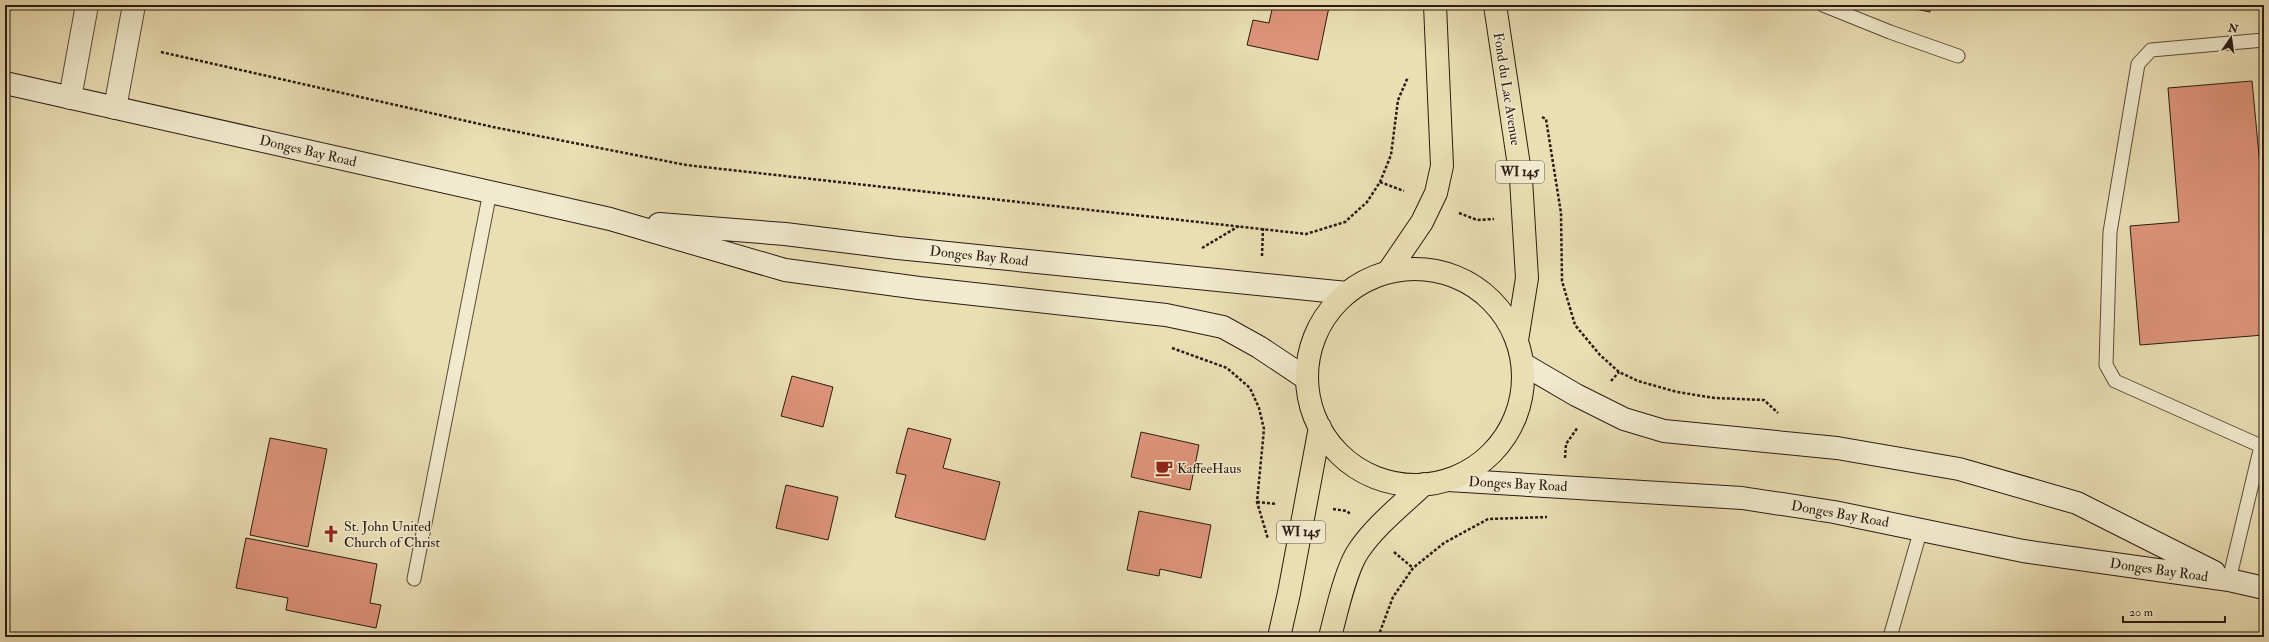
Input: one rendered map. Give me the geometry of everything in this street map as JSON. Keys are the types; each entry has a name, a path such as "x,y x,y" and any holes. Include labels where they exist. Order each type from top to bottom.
{"main road":[{"path":"1388,272 1422,222 1436,193 1442,166 1435,5"},
{"name":"Fond du Lac Avenue","path":"1495,5 1521,179 1527,278 1517,340"},
{"path":"1424,484 1398,483 1374,476 1352,464 1334,447 1320,427 1311,403 1307,378 1310,354 1318,330 1331,309 1347,292 1367,280 1388,272 1410,269 1433,270 1455,276 1476,287 1493,301 1507,319 1517,340"},
{"name":"WI 145","path":"1424,484 1448,480 1471,470 1491,455 1506,435 1517,413 1523,389 1523,364 1517,340"},
{"name":"WI 145","path":"1279,637 1291,585 1320,427"},
{"path":"1330,637 1344,587 1358,551 1385,521 1424,484"}],"street":[{"path":"70,98 87,5"},
{"path":"115,108 134,5"},
{"name":"Donges Bay Road","path":"5,83 610,219 785,270 919,288 1166,315 1223,327 1259,347 1307,378"},
{"name":"Donges Bay Road","path":"610,219 785,234 898,248 1347,292"},
{"name":"Donges Bay Road","path":"1523,364 1624,419 1664,431 1837,448 1959,469 2077,503 2229,580"},
{"name":"Donges Bay Road","path":"1448,480 1742,498 1834,512 2023,552 2229,580 2264,588"}],"lane":[{"path":"1823,5 1890,32 1958,56"},
{"path":"2229,580 2263,445 2115,381 2106,366 2110,232 2138,64 2151,50 2264,40"},
{"path":"414,579 490,192"},
{"path":"1890,637 1921,530"}],"path":[{"path":"161,52 493,127 686,166 1306,234 1345,222 1367,202 1380,182 1391,155 1398,100"},
{"path":"1546,119 1560,213 1562,281 1575,325 1600,355 1619,372 1638,381 1677,392 1715,398 1764,400"},
{"path":"1380,182 1476,220 1560,213"},
{"path":"1171,348 1227,368 1250,388 1259,408 1264,429 1257,502"},
{"path":"1565,487 1566,444 1619,372"},
{"path":"1378,637 1392,597 1413,568 1444,543 1488,519 1548,517"}],"building":[{"path":"1273,5 1329,7 1318,60 1247,45 1253,20 1269,23"},
{"path":"1896,5 1931,5 1930,12"},
{"path":"2252,81 2264,208 2264,335 2140,345 2130,226 2179,222 2168,88"},
{"path":"792,376 833,387 823,427 781,416"},
{"path":"908,428 951,439 943,468 1000,482 985,540 895,517 906,475 896,473"},
{"path":"1141,432 1199,445 1190,490 1131,477"},
{"path":"270,438 327,449 308,547 250,535"},
{"path":"786,485 838,497 828,540 776,528"},
{"path":"1139,511 1211,525 1201,578 1160,569 1159,576 1127,570"},
{"path":"246,538 377,564 370,603 381,605 376,628 286,610 288,598 236,588"}],"place":[{"name":"KaffeeHaus","path":"1164,468"},
{"name":"St. John United Church of Christ","path":"331,534"}]}
